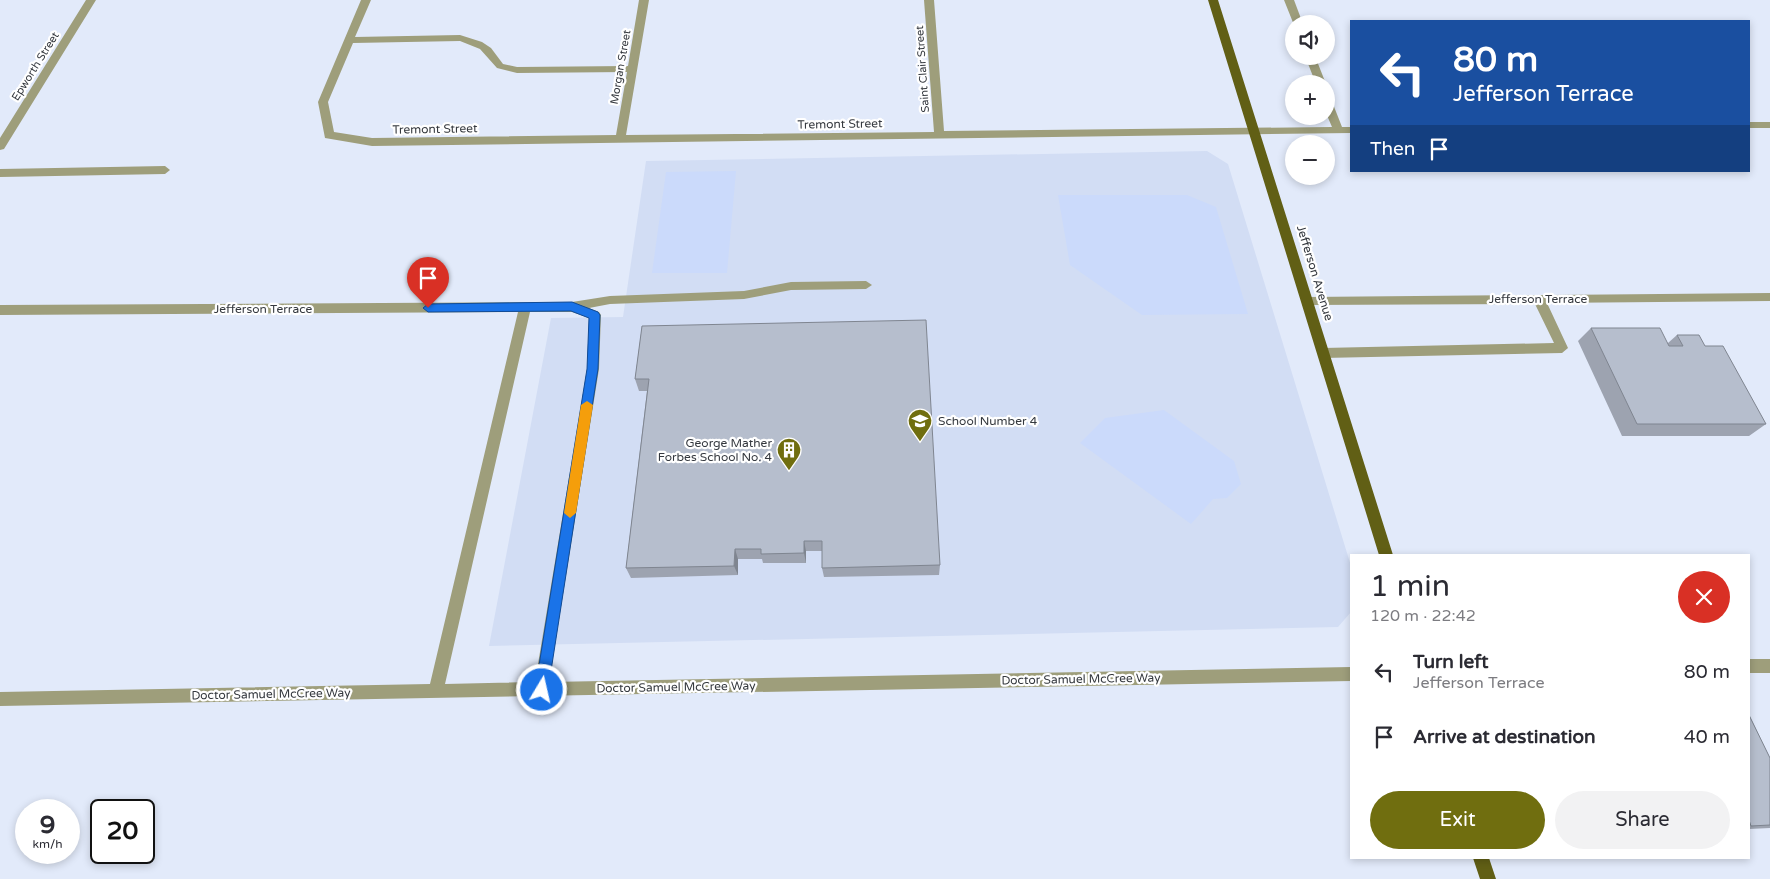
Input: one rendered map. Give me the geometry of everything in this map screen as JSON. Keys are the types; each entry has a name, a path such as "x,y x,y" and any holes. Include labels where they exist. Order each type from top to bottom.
{"main road":[{"name":"Jefferson Avenue","path":"1213,0 1386,554"},
{"path":"1481,859 1488,879"}],"street":[{"name":"Epworth Street","path":"0,146 91,0"},
{"path":"366,0 349,40 460,38 473,40 494,56 500,66 518,70 632,69"},
{"name":"Morgan Street","path":"620,139 644,0"},
{"name":"Saint Clair Street","path":"929,0 939,136"},
{"path":"1289,0 1295,15"},
{"name":"Tremont Street","path":"349,40 323,102 329,134 372,142 1350,130"},
{"path":"1335,122 1338,130"},
{"path":"1750,125 1770,125"},
{"path":"0,173 164,170"},
{"name":"Jefferson Terrace","path":"0,310 572,306 610,300 744,295 791,286 866,285"},
{"name":"Jefferson Terrace","path":"1307,301 1770,297"},
{"path":"1323,353 1562,348 1539,299"},
{"path":"542,690 593,369 595,315 572,306"},
{"path":"436,691 526,307"},
{"path":"1750,666 1770,666"},
{"name":"Doctor Samuel McCree Way","path":"0,700 1350,674"}],"shaded area":[{"name":"School Number 4","path":"1207,151 1228,164 1350,563 1350,613 1338,627 489,646 551,318 623,317 646,161"},
{"path":"736,171 727,273 652,273 666,172"},
{"path":"1058,195 1187,195 1216,207 1248,314 1142,315 1070,265"},
{"path":"1164,410 1234,461 1241,484 1227,498 1213,499 1191,524 1080,443 1105,418"}],"building":[{"name":"George Mather Forbes School No. 4","path":"926,320 940,565 822,568 822,541 804,541 804,553 761,554 761,549 735,549 734,566 626,568 649,379 635,379 642,326"},
{"path":"1591,328 1660,328 1669,346 1683,346 1677,335 1699,335 1705,346 1723,346 1766,424 1637,424"},
{"path":"1750,717 1770,758 1770,825 1751,826"}],"slow traffic":[{"path":"570,513 587,405"}],"place":[{"name":"School Number 4","path":"920,442"},
{"name":"George Mather Forbes School No. 4","path":"789,471"}],"route":[{"path":"428,308 572,306 595,315 593,369 542,690"}]}
